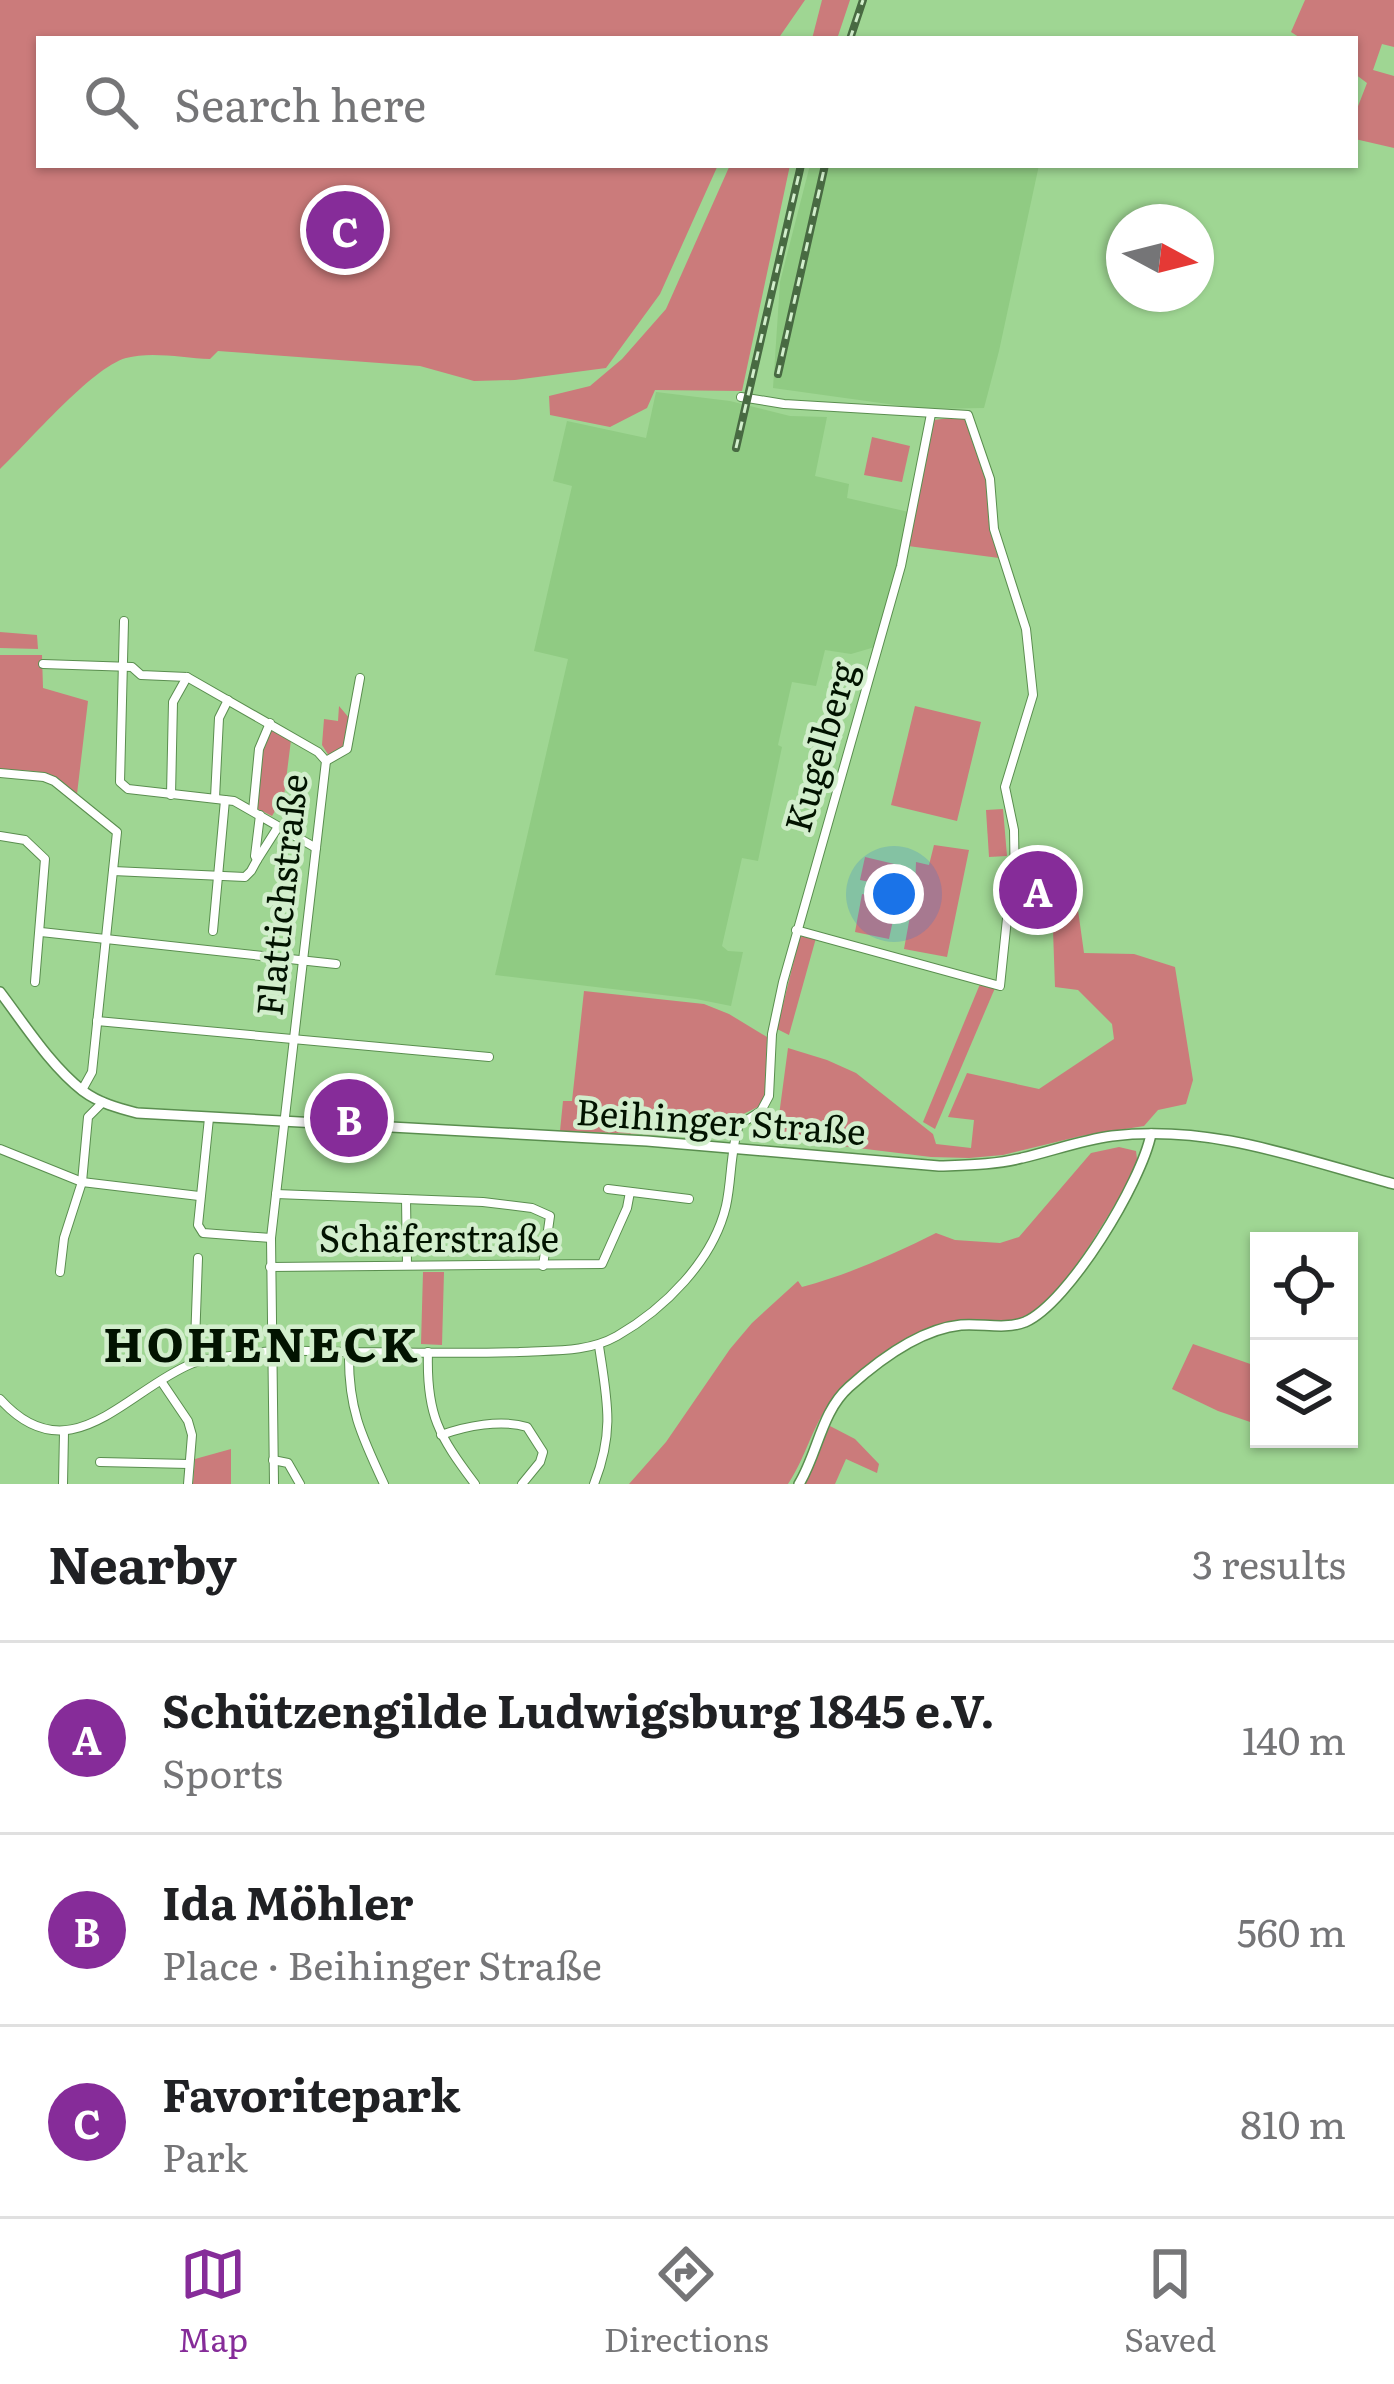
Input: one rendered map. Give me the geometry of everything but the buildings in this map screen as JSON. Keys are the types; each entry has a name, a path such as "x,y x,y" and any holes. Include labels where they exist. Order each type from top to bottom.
{"main road":[{"name":"Beihinger Straße","path":"0,992 82,1090 137,1113 734,1148 939,1166 1019,1159 1110,1136 1187,1134 1229,1139 1394,1184"},
{"path":"799,1484 835,1404 873,1368 932,1332 958,1325 1011,1326 1048,1305 1084,1262 1133,1183 1151,1134"}],"street":[{"path":"741,398 968,415 990,479 994,529 1026,628 1032,678 1033,695 1005,787 1014,830 1015,888 1008,909 1000,986 796,930"},
{"name":"Kugelberg","path":"734,1148 740,1125 761,1111 770,1096 772,1034 796,930 901,566 931,414"},
{"path":"124,621 120,782 128,789 220,799 256,813 316,848"},
{"name":"Flattichstraße","path":"43,664 134,668 141,675 187,677 326,761 272,1238 274,1484"},
{"path":"171,795 173,702 187,677"},
{"path":"326,761 347,748 360,678"},
{"path":"213,931 219,876 219,718 228,700"},
{"path":"257,860 259,749 270,724"},
{"path":"0,773 54,782 117,832 92,1072 82,1090"},
{"path":"112,871 245,877 278,826"},
{"path":"0,836 25,840 45,860 35,982"},
{"path":"40,932 336,964"},
{"path":"98,1021 488,1057"},
{"path":"60,1272 64,1238 82,1182 88,1117 103,1102"},
{"path":"209,1118 197,1225 203,1233 272,1238"},
{"path":"0,1399 14,1415 34,1426 64,1432 107,1417 200,1361 271,1351 501,1353 599,1346 646,1316 692,1272 725,1209 734,1148"},
{"path":"0,1149 82,1182 199,1196"},
{"path":"608,1189 689,1199"},
{"name":"Schäferstraße","path":"270,1267 602,1264 630,1192"},
{"path":"276,1194 483,1202 542,1210 550,1216 543,1266"},
{"path":"406,1199 407,1265"},
{"path":"199,1258 195,1343 200,1361"},
{"path":"594,1484 609,1429 599,1346"},
{"path":"349,1352 354,1414 384,1484"},
{"path":"428,1352 428,1392 441,1435 476,1484"},
{"path":"161,1381 192,1435 188,1484"},
{"path":"441,1435 486,1425 527,1427 543,1452 523,1484"},
{"path":"63,1484 64,1432"},
{"path":"273,1460 288,1463 300,1484"},
{"path":"100,1462 189,1464"}],"shaded area":[{"path":"0,0 805,0 780,36 36,36 36,168 717,168 660,294 606,368 474,381 420,366 218,351 210,359 136,356 96,376 0,469"},
{"path":"822,0 850,0 838,36 813,36"},
{"path":"1305,0 1394,0 1394,47 1382,44 1373,70 1394,76 1394,148 1358,140 1358,106 1367,83 1358,76 1358,36 1297,36 1291,32"},
{"path":"729,168 789,168 742,391 655,390 647,408 610,427 550,415 549,396 590,386 622,359 666,309"},
{"path":"809,168 1038,168 984,408 924,409 773,388 780,282"},
{"path":"656,392 730,401 790,416 827,417 815,476 849,484 847,498 909,512 875,647 851,654 825,650 816,686 792,682 758,861 742,858 722,946 743,952 731,1006 495,975 568,659 534,651 572,486 553,481 567,421 646,438"},
{"path":"965,416 983,468 988,518 999,558 908,546 934,420"},
{"path":"872,437 910,446 902,482 864,475"},
{"path":"0,632 37,635 38,649 0,648"},
{"path":"0,655 42,655 43,688 88,701 77,794 42,773 0,770"},
{"path":"339,706 350,719 343,749 329,756 322,745 324,719 338,721"},
{"path":"915,706 981,722 957,821 891,805"},
{"path":"270,729 291,740 284,796 272,816 256,808 261,749"},
{"path":"1003,809 1007,856 989,857 986,810"},
{"path":"934,845 969,850 947,957 904,949 916,862 929,865"},
{"path":"865,857 907,867 903,889 860,880"},
{"path":"1072,867 1084,953 1134,954 1175,967 1193,1080 1186,1104 1158,1110 1144,1126 969,1158 776,1138 788,1048 856,1073 933,1134 936,1144 971,1148 974,1120 948,1117 967,1073 1039,1089 1114,1039 1112,1024 1078,990 1055,987 1055,918 1017,918 1030,873"},
{"path":"862,894 897,901 889,939 855,932"},
{"path":"800,936 816,938 789,1035 777,1029"},
{"path":"980,984 995,988 935,1129 923,1122"},
{"path":"584,991 704,1004 767,1037 765,1094 760,1106 739,1116 720,1137 560,1131 563,1101 572,1101"},
{"path":"1119,1147 1136,1151 1134,1174 1073,1270 1045,1304 1022,1319 970,1320 945,1327 872,1365 830,1403 788,1484 629,1484 666,1442 730,1349 798,1281 802,1287 837,1276 936,1233 955,1240 1000,1243 1019,1237 1091,1153"},
{"path":"423,1272 444,1272 442,1345 421,1344"},
{"path":"1193,1344 1250,1364 1250,1422 1218,1411 1172,1389"},
{"path":"830,1426 855,1439 879,1464 877,1473 846,1459 835,1484 804,1484"},
{"path":"231,1449 231,1484 193,1484 195,1459"}],"railway":[{"path":"851,36 863,0"},
{"path":"736,448 800,168"},
{"path":"778,374 824,168"}],"place":[{"name":"Favoritepark","path":"345,230"},
{"name":"Schützengilde Ludwigsburg 1845 e.V.","path":"1038,890"},
{"name":"Ida Möhler","path":"349,1118"}],"district":[{"name":"HOHENECK","path":"262,1345"}]}
